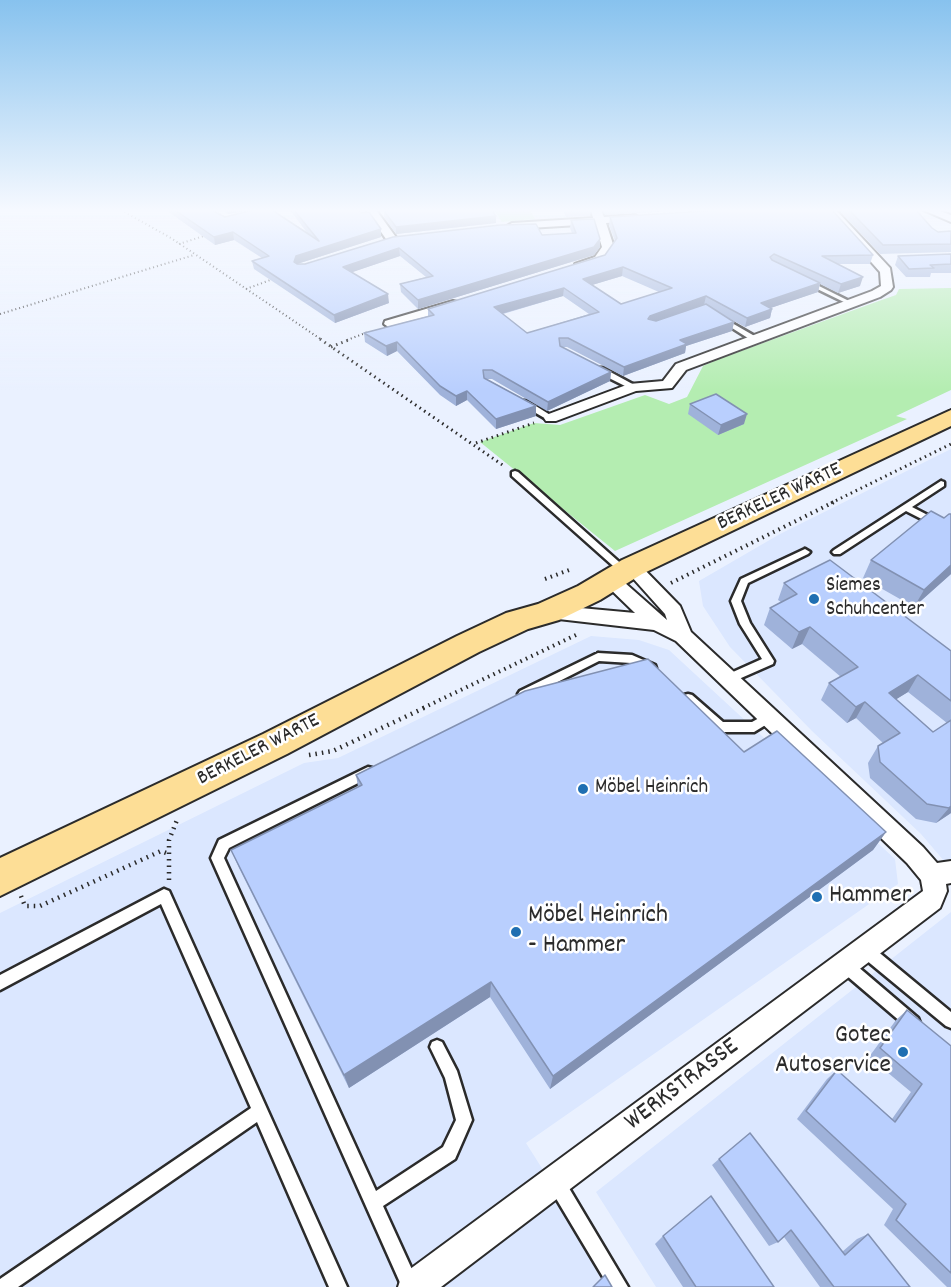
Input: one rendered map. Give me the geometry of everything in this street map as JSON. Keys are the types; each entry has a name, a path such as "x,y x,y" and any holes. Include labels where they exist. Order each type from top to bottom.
{"main road":[{"name":"BERKELER WARTE","path":"9,882 517,621 548,612 589,593 622,572 951,417"},
{"name":"BERKELER WARTE","path":"517,621 541,600 583,580 622,572"}],"street":[{"path":"551,418 634,387 667,385 681,367 876,294 887,287 885,270"},
{"path":"390,324 469,300"},
{"name":"WERKSTRASSE","path":"622,572 655,591 673,611 683,636"},
{"name":"WERKSTRASSE","path":"412,1287 931,900 941,873 915,855 683,636 658,624 622,572"},
{"path":"548,612 614,617 658,624"}],"lane":[{"path":"802,280 850,303"},
{"path":"715,315 754,338"},
{"path":"593,367 634,387"},
{"path":"515,398 551,418"},
{"path":"515,474 622,572"},
{"path":"837,552 941,484"},
{"path":"906,507 951,531"},
{"path":"728,679 769,661 745,624 736,601 744,581 805,552"},
{"path":"514,699 598,657 632,659 658,671"},
{"path":"676,687 720,727 754,727 768,718"},
{"path":"378,767 224,844 217,858 412,1287"},
{"path":"0,983 164,895 338,1287"},
{"path":"855,957 951,1021"},
{"path":"855,957 924,1031"},
{"path":"373,1203 449,1153 464,1120 452,1077 436,1047"},
{"path":"3,1287 260,1111"},
{"path":"556,1181 619,1287"}],"path":[{"path":"0,314 145,270"},
{"path":"217,270 476,444 515,474"},
{"path":"245,290 274,279"},
{"path":"330,347 390,324"},
{"path":"476,444 551,418"},
{"path":"655,591 951,444"},
{"path":"544,579 572,569"},
{"path":"164,895 170,878 169,840 177,818"},
{"path":"9,882 25,906 40,906 161,852 169,854"}],"shaded area":[{"path":"951,449 951,869 921,834 812,731 730,647 703,606 699,581 780,534"},
{"path":"591,636 639,640 669,650 895,859 898,884 526,1143 617,1287 0,1287 0,913 304,763 338,758"},
{"path":"951,912 951,1287 656,1287 596,1192"}],"green space":[{"path":"951,288 951,390 896,416 907,419 615,551 480,442 534,423 560,425 645,395 669,404 687,397 703,366 719,359 896,295 899,289"}],"building":[{"path":"266,270 348,270 388,294 334,315"},
{"path":"426,270 517,270 418,300 400,284 433,276"},
{"path":"556,270 613,270 583,279 621,304 672,288 630,270 793,270 820,283 761,303 772,309 747,318 706,296 650,316 648,319 656,321 706,304 734,322 680,340 687,344 624,367 568,338 559,338 560,346 611,372 548,402 492,370 483,370 484,378 536,406 496,419 467,391 456,396 440,386 397,342 386,346 364,333 434,315 428,309","holes":["564,288 599,312 527,333 494,307"]},
{"path":"810,270 849,270 863,277 841,284"},
{"path":"716,394 747,414 721,425 690,404"},
{"path":"931,511 944,518 951,514 951,565 924,590 871,560"},
{"path":"830,560 951,651 951,701 918,675 889,693 933,732 951,720 951,806 949,808 927,804 880,762 878,746 900,733 865,702 856,707 829,683 858,667 810,627 799,632 770,608 797,594 784,583"},
{"name":"Möbel Heinrich - Hammer","path":"648,659 744,752 777,731 886,832 553,1076 491,982 344,1075 231,850 362,785 356,775 525,691"},
{"path":"907,1010 951,1046 951,1273 896,1220 906,1204 806,1111 837,1070 895,1122 922,1084 880,1048"},
{"path":"750,1133 845,1255 868,1234 910,1287 834,1287 791,1230 778,1242 719,1159"},
{"path":"711,1196 774,1287 696,1287 663,1236"},
{"path":"605,1275 612,1287 593,1287"}],"place":[{"name":"Siemes Schuhcenter","path":"814,599"},
{"name":"Möbel Heinrich","path":"583,789"},
{"name":"Hammer","path":"817,897"},
{"name":"Möbel Heinrich - Hammer","path":"516,932"},
{"name":"Gotec Autoservice","path":"903,1052"}]}
